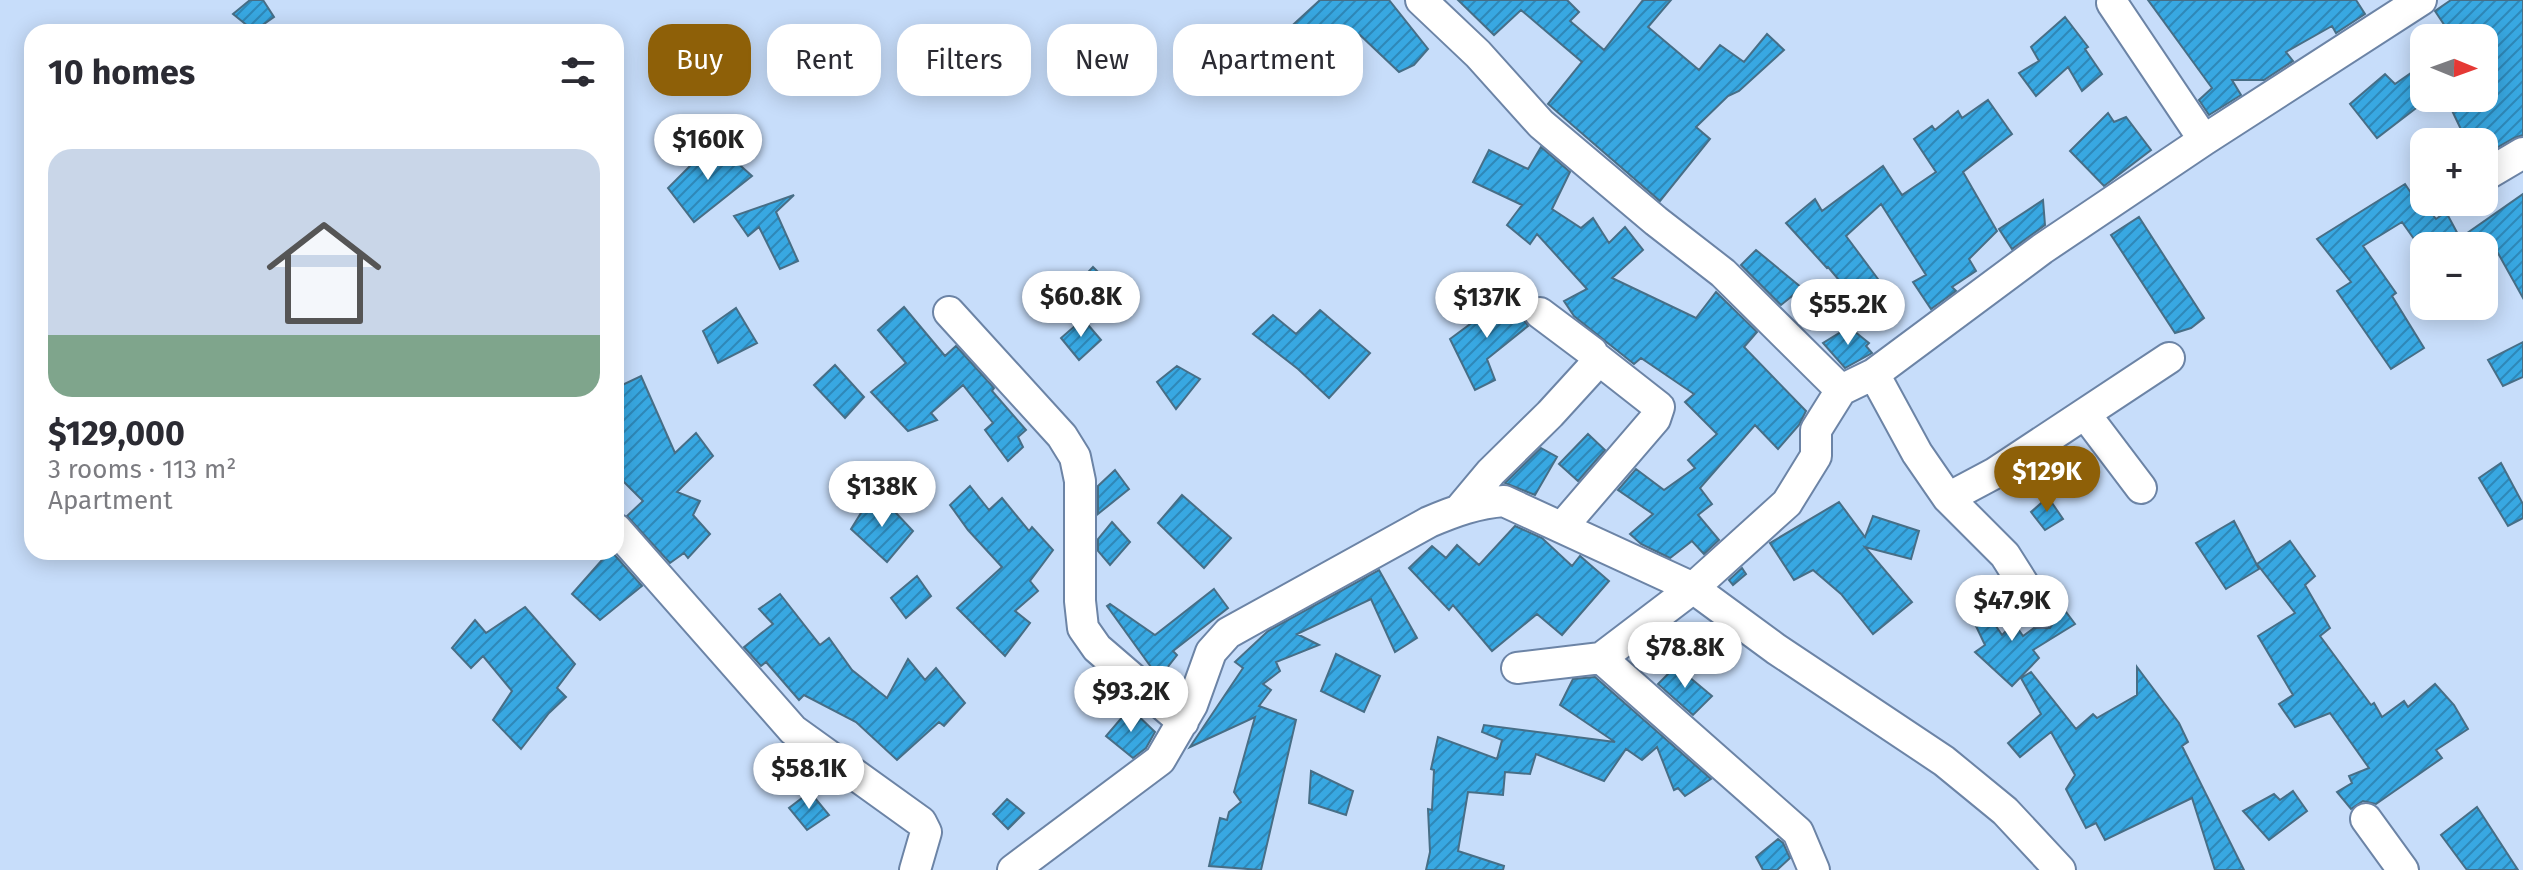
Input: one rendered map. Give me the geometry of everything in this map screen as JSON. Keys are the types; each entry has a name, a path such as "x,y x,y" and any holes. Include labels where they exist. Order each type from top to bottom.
{"street":[{"path":"1421,0 1478,54 1541,124 1723,273 1841,390"},
{"path":"1517,668 1601,658 1693,588 1787,503 1816,456 1816,430 1841,390 1874,374 2042,249 2421,0"},
{"path":"2112,3 2204,140"},
{"path":"2498,168 2523,153"},
{"path":"949,312 1062,436 1075,457 1080,481 1080,601 1083,628 1097,648 1183,722"},
{"path":"1540,313 1657,402 1659,412 1563,526"},
{"path":"1460,509 1482,481 1592,368 1594,356"},
{"path":"1948,498 1995,473 2169,358"},
{"path":"1874,374 1917,453 1948,498 2005,555 2041,612"},
{"path":"2085,414 2141,488"},
{"path":"1013,870 1160,760 1192,705 1211,652 1228,633 1429,522 1481,502 1504,501 1693,588 1776,649 1944,761 2005,811 2060,870"},
{"path":"624,538 793,730 921,822 926,832 915,870"},
{"path":"1601,658 1798,832 1814,870"},
{"path":"2366,819 2403,870"}],"building":[{"path":"250,0 263,0 274,17 264,24 245,24 233,14"},
{"path":"1320,0 1389,0 1428,49 1414,65 1399,72 1363,38 1363,24 1294,24"},
{"path":"1458,0 1567,0 1579,12 1570,21 1604,50 1643,0 1671,0 1648,27 1699,70 1720,45 1744,62 1767,34 1784,50 1696,127 1710,139 1660,201 1548,104 1582,62 1521,10 1494,35"},
{"path":"2148,0 2356,0 2365,14 2336,33 2332,26 2286,52 2293,61 2264,80 2232,80 2241,95 2209,115 2199,100 2212,88"},
{"path":"2451,0 2523,0 2523,135 2498,147 2498,128 2460,128 2453,112 2498,112 2498,24 2444,24 2435,11"},
{"path":"2065,17 2088,47 2085,49 2102,74 2082,91 2068,67 2036,96 2019,73 2039,61 2031,47"},
{"path":"2385,74 2395,84 2410,74 2411,112 2377,138 2350,104"},
{"path":"1988,100 2012,134 1963,172 1997,231 1969,259 1976,271 1952,287 1956,291 1931,309 1913,282 1926,275 1881,204 1846,236 1878,279 1855,299 1786,223 1815,199 1822,211 1883,166 1902,195 1936,172 1914,139 1932,126 1935,130 1958,111 1962,118"},
{"path":"2108,113 2114,122 2126,117 2151,150 2104,186 2070,151"},
{"path":"714,142 752,176 694,222 668,188"},
{"path":"1541,147 1570,172 1552,209 1581,228 1593,218 1609,243 1625,227 1643,250 1612,278 1696,318 1716,292 1757,332 1744,347 1806,411 1799,425 1778,449 1755,425 1700,488 1712,504 1698,515 1719,540 1704,554 1692,541 1670,558 1641,544 1630,534 1653,514 1618,490 1636,469 1664,490 1695,468 1688,460 1717,434 1685,402 1694,394 1641,358 1634,364 1574,316 1564,301 1587,289 1537,234 1530,244 1507,225 1522,205 1473,182 1489,150 1528,169"},
{"path":"2405,184 2410,192 2410,216 2434,216 2436,219 2448,216 2457,232 2410,233 2402,222 2363,246 2396,293 2392,296 2424,348 2391,369 2337,291 2351,282 2317,239"},
{"path":"2523,194 2523,298 2498,253 2498,232 2469,232 2492,216 2498,216 2498,211"},
{"path":"794,195 776,212 798,261 780,269 759,227 748,236 734,216"},
{"path":"2043,200 2045,225 2012,249 1999,229"},
{"path":"2139,217 2204,318 2191,328 2175,333 2111,235"},
{"path":"1756,250 1802,288 1781,305 1741,265"},
{"path":"1093,267 1109,283 1076,317 1060,302"},
{"path":"1508,296 1528,326 1487,359 1495,380 1475,390 1450,339"},
{"path":"904,307 945,356 956,346 1026,430 1018,437 1023,447 1008,461 985,430 993,423 963,385 931,413 937,420 908,431 871,392 906,363 878,330"},
{"path":"736,308 757,343 718,363 703,331"},
{"path":"1320,310 1370,353 1329,398 1253,334 1273,315 1296,334"},
{"path":"1083,319 1101,340 1079,360 1061,338"},
{"path":"1849,327 1869,343 1866,346 1872,353 1845,368 1823,343"},
{"path":"2523,342 2523,377 2503,386 2488,360"},
{"path":"835,365 864,397 845,418 814,385"},
{"path":"1177,366 1200,379 1176,409 1157,382"},
{"path":"641,376 675,453 696,433 713,456 677,492 700,501 693,515 710,534 688,558 684,553 670,563 627,516 643,501 624,482 624,384"},
{"path":"1588,434 1605,450 1578,481 1559,464"},
{"path":"1541,448 1557,457 1535,495 1505,483"},
{"path":"2501,463 2523,504 2523,518 2508,526 2479,478"},
{"path":"1115,470 1129,489 1098,514 1098,486"},
{"path":"970,486 989,510 1002,498 1029,531 1032,527 1053,550 1030,581 1038,591 1015,611 1030,623 1005,656 957,608 1002,567 950,505"},
{"path":"1182,495 1231,538 1204,568 1158,523"},
{"path":"880,496 913,531 887,562 851,529 861,513"},
{"path":"2048,497 2063,519 2045,530 2031,512"},
{"path":"1839,502 1865,537 1873,516 1919,531 1911,559 1865,547 1912,602 1873,634 1841,594 1813,570 1794,580 1770,543"},
{"path":"2234,521 2259,569 2226,589 2196,543"},
{"path":"1112,522 1130,542 1110,565 1098,551 1098,539"},
{"path":"1515,526 1542,538 1572,566 1580,556 1609,581 1562,635 1537,614 1492,651 1453,605 1449,610 1409,568 1432,546 1446,558 1457,545 1479,565"},
{"path":"2290,541 2315,576 2305,585 2330,628 2320,636 2382,717 2404,701 2408,707 2435,684 2454,705 2468,729 2436,750 2442,758 2376,804 2363,801 2351,809 2337,792 2352,783 2349,776 2369,768 2330,713 2295,727 2279,704 2293,695 2258,636 2295,613 2257,564"},
{"path":"602,560 619,560 642,586 600,620 572,594"},
{"path":"1742,568 1746,574 1733,585 1729,580"},
{"path":"1379,570 1417,638 1395,652 1371,599 1297,634 1319,645 1276,662 1280,671 1263,684 1271,690 1259,706 1296,720 1261,870 1209,866 1220,818 1227,820 1229,812 1241,802 1234,792 1255,717 1190,747 1243,668 1235,662 1268,631"},
{"path":"917,576 931,596 906,618 891,598"},
{"path":"1214,589 1228,608 1173,651 1177,655 1159,678 1107,606 1110,604 1155,635"},
{"path":"780,594 820,645 829,638 852,670 887,698 908,659 925,680 936,668 965,703 944,726 939,722 897,760 856,722 804,695 799,700 766,662 761,666 744,647 773,624 759,609"},
{"path":"1977,598 2002,635 2014,623 2023,636 2034,628 2050,628 2063,608 2075,624 2033,650 2039,658 2012,686 1975,652 1985,645 1966,605"},
{"path":"525,607 575,664 557,688 566,697 521,749 493,720 512,691 483,656 471,668 452,648 475,620 486,633"},
{"path":"1336,654 1380,676 1364,712 1321,691"},
{"path":"1676,666 1712,696 1693,715 1658,684"},
{"path":"2137,667 2179,723 2188,742 2182,746 2244,870 2215,870 2192,798 2105,840 2096,823 2086,828 2066,789 2075,775 2051,732 2020,757 2008,743 2041,714 2021,678 2031,672 2076,729 2093,714 2097,718 2137,695"},
{"path":"1595,677 1711,779 1685,796 1678,788 1674,790 1657,747 1642,760 1626,749 1604,781 1536,754 1530,774 1505,772 1503,795 1468,792 1458,851 1504,866 1503,870 1426,870 1430,852 1428,809 1432,810 1434,770 1431,769 1438,737 1497,759 1502,740 1482,732 1484,725 1615,742 1560,705 1573,679"},
{"path":"1130,708 1155,732 1146,748 1133,758 1106,736"},
{"path":"1311,771 1353,791 1346,815 1309,803"},
{"path":"2293,791 2307,811 2269,840 2243,811 2274,794 2280,800"},
{"path":"810,792 829,815 807,830 789,808"},
{"path":"1007,799 1024,813 1008,829 993,814"},
{"path":"2477,807 2518,870 2467,870 2441,835"},
{"path":"1778,839 1790,858 1777,870 1763,870 1756,857"}]}
